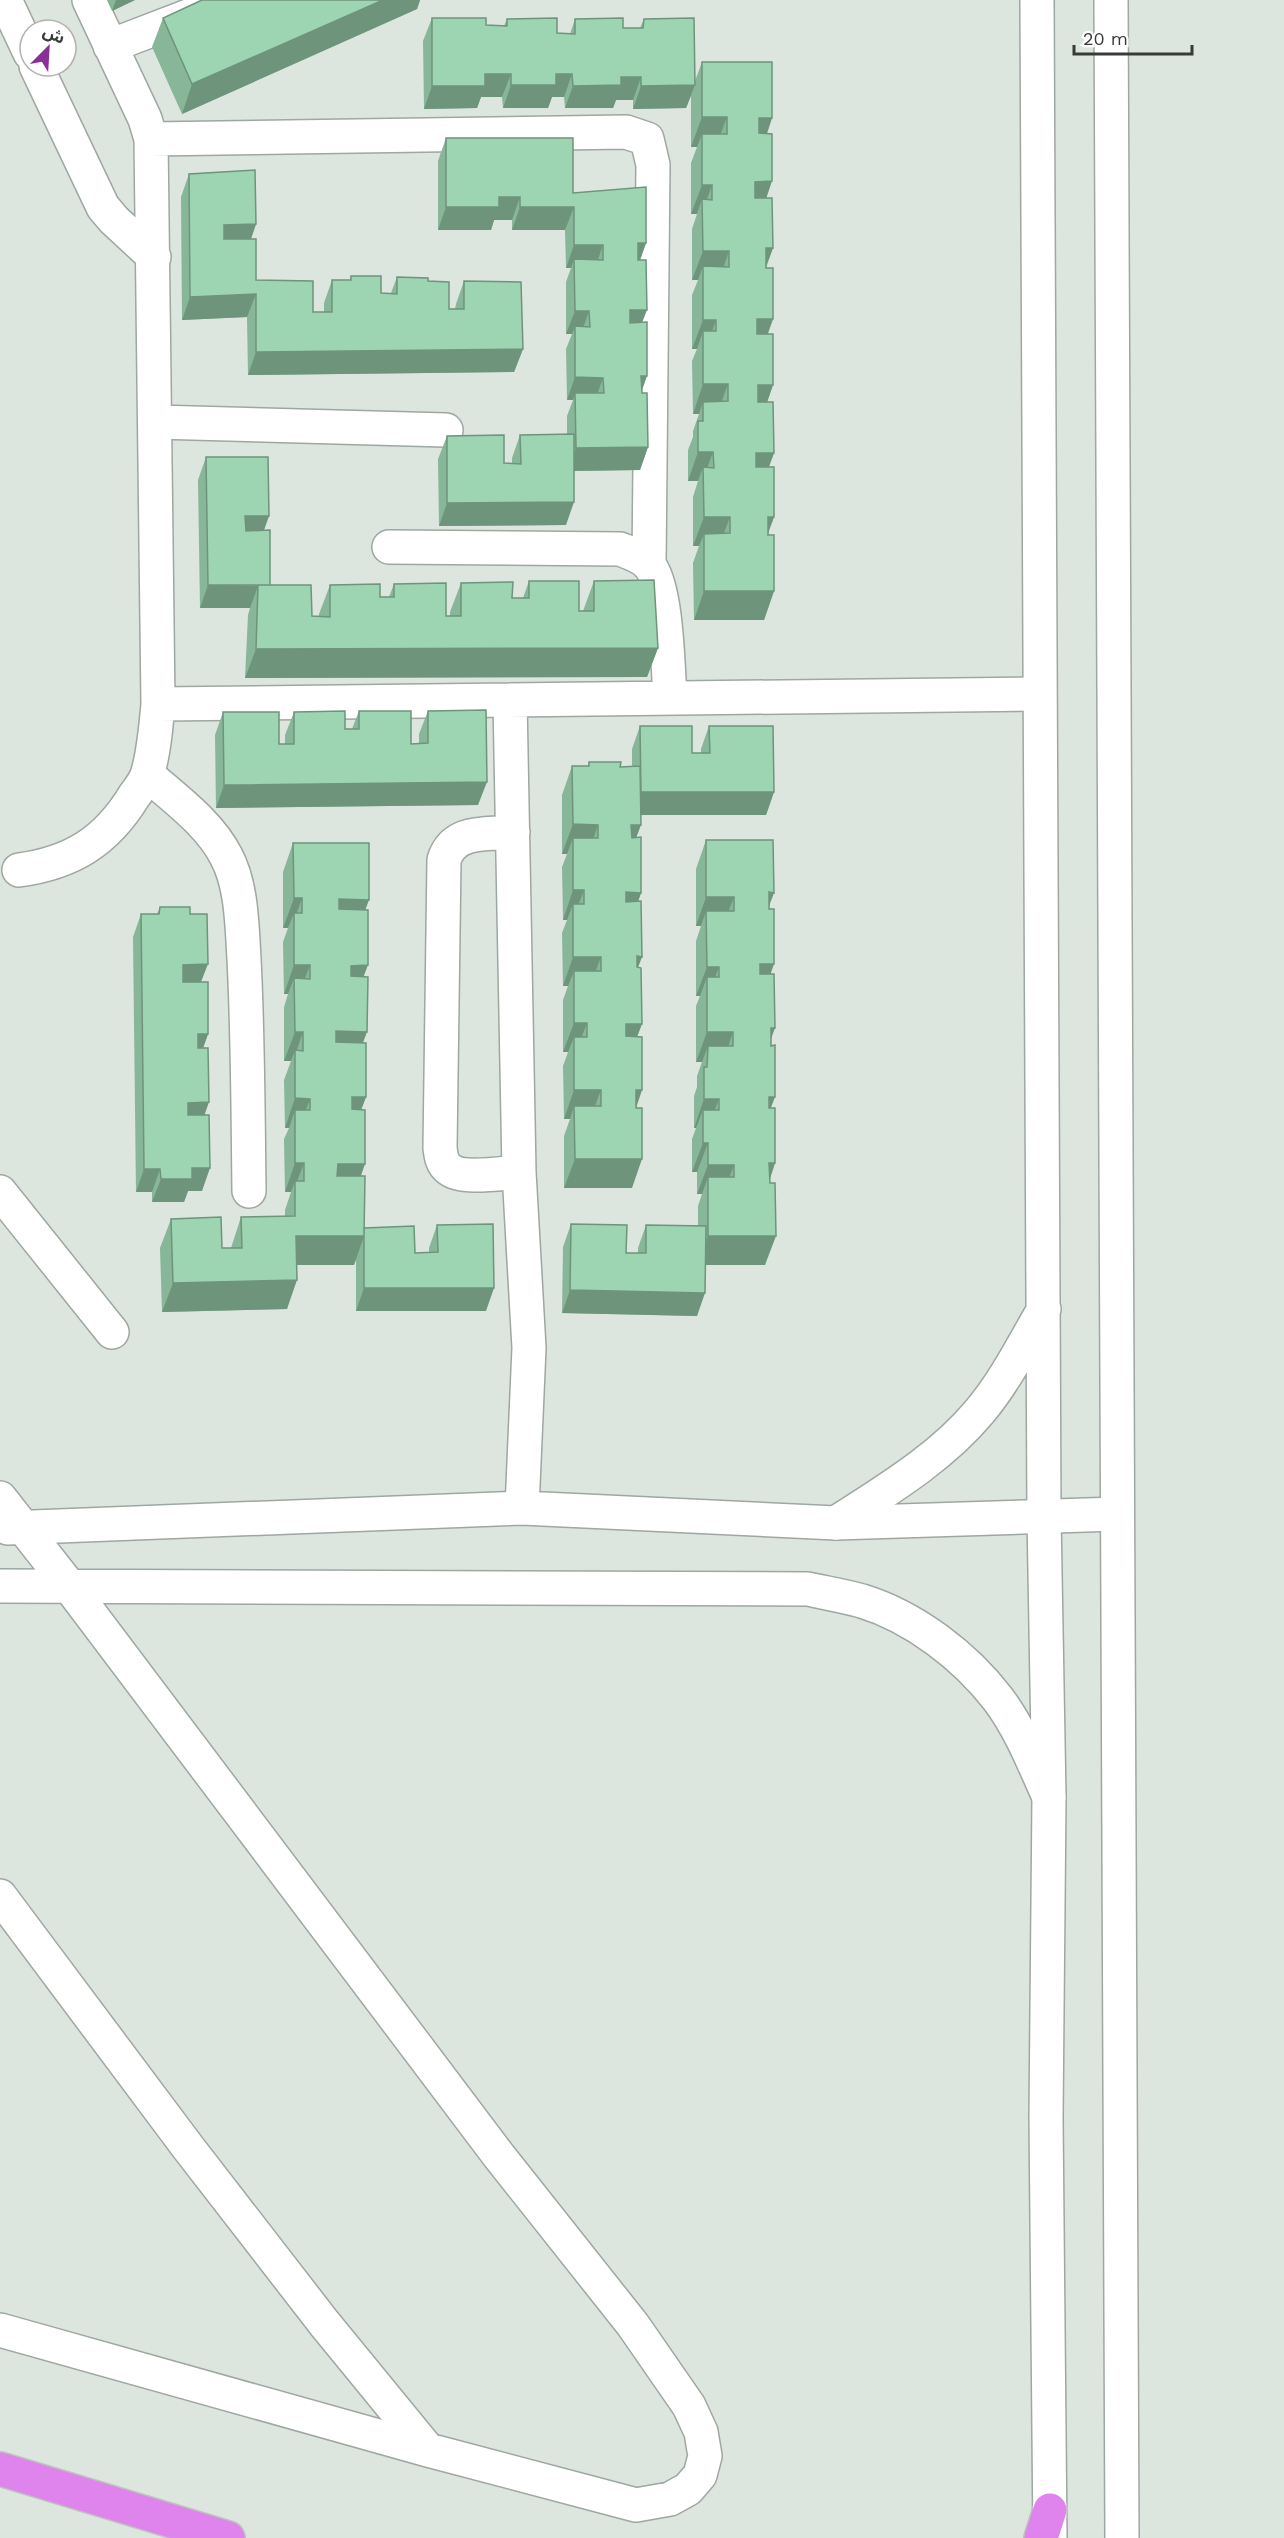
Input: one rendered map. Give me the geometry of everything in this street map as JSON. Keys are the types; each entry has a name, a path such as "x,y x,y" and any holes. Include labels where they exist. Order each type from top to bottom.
{"highway":[{"path":"0,2469 228,2538"}],"street":[{"path":"5,0 18,28"},
{"path":"18,870 39,867 75,854 104,836 130,804 148,775 158,704 151,139 145,119 89,0"},
{"path":"110,46 230,0"},
{"path":"1037,0 1044,1516 1048,1797 1047,2529"},
{"path":"1111,0 1122,2538"},
{"path":"42,78 103,207 154,257"},
{"path":"151,139 626,132 647,139 653,165 649,564 661,594 670,698"},
{"path":"156,422 446,430"},
{"path":"389,547 620,549 649,564"},
{"path":"158,704 1039,694"},
{"path":"510,700 519,1172 529,1348 522,1508"},
{"path":"148,775 205,826 227,857 236,888 242,932 247,1007 249,1191"},
{"path":"513,832 463,837 447,849 444,860 440,1148 443,1161 448,1169 459,1175 519,1172"},
{"path":"3,1202 112,1332"},
{"path":"836,1523 938,1454 980,1411 1008,1370 1044,1308"},
{"path":"0,1497 11,1528 70,1587 499,2156 633,2325 689,2406 701,2432 705,2456 700,2475 688,2489 670,2499 636,2505 428,2450 0,2330"},
{"path":"11,1528 522,1508 836,1523 1117,1514"},
{"path":"0,1586 808,1589 863,1602 915,1624 960,1658 998,1699 1027,1747 1048,1797"},
{"path":"0,1896 187,2146 324,2323 428,2450"}],"building":[{"path":"202,0 383,0 192,84 163,18"},
{"path":"432,18 486,18 486,25 507,26 507,19 557,18 557,33 575,34 575,19 623,18 623,28 643,28 644,19 694,18 695,85 641,86 641,77 621,77 621,85 573,86 572,74 556,74 556,85 511,85 511,74 485,74 485,86 432,86"},
{"path":"702,62 772,62 772,118 759,118 759,133 772,134 772,181 755,182 755,198 772,198 773,248 766,248 766,268 773,268 773,319 757,319 757,334 773,334 773,385 758,385 758,402 773,402 774,453 756,453 756,467 774,467 774,517 768,517 768,535 774,535 774,591 704,591 704,534 730,533 730,517 704,517 703,467 714,468 713,452 698,452 698,421 703,421 703,402 728,401 728,384 703,384 703,331 716,331 716,320 703,320 703,266 729,267 729,251 703,251 702,199 712,200 712,185 702,185 702,134 727,134 727,117 702,117"},
{"path":"446,138 573,138 573,193 646,187 646,243 638,243 638,260 646,260 647,310 630,310 630,323 647,322 647,376 641,376 642,393 647,393 648,447 576,448 575,393 604,393 603,378 575,377 575,326 590,327 589,311 575,311 574,259 603,260 603,245 574,245 574,207 520,207 520,197 499,197 499,207 446,207"},
{"path":"255,170 256,224 224,225 224,239 256,239 256,280 313,281 313,312 332,312 332,280 351,280 351,276 381,276 381,293 397,294 397,277 428,278 428,281 449,282 449,309 464,309 464,281 521,282 523,349 256,352 256,294 190,297 189,174"},
{"path":"574,434 574,502 447,503 447,436 504,435 504,463 521,464 520,435"},
{"path":"206,457 268,457 269,516 245,516 246,531 270,530 270,585 208,585"},
{"path":"654,580 658,648 256,649 258,585 311,585 312,616 330,617 330,585 380,584 380,597 394,597 394,584 446,583 446,616 461,616 461,583 513,582 512,598 529,598 529,581 579,581 579,611 594,611 594,581"},
{"path":"486,710 487,782 224,785 223,712 279,712 279,744 294,744 294,712 345,711 345,729 359,729 359,711 411,711 411,744 428,743 428,711"},
{"path":"640,726 692,726 692,753 710,753 709,726 773,726 774,792 641,792"},
{"path":"589,762 621,762 620,767 640,766 641,825 631,825 632,838 641,837 641,893 626,892 626,902 641,901 642,957 637,956 637,967 641,968 642,1024 626,1024 626,1036 642,1037 642,1090 636,1090 636,1108 642,1108 642,1159 575,1159 574,1106 601,1106 601,1090 574,1090 574,1037 587,1037 587,1023 574,1023 574,971 601,971 601,957 573,957 573,904 584,904 584,890 573,890 573,838 598,838 598,825 573,824 572,766 589,766"},
{"path":"706,840 773,840 774,893 769,892 769,909 774,909 774,964 760,964 760,974 774,974 775,1028 771,1028 771,1046 775,1045 775,1097 769,1097 769,1108 775,1108 775,1163 769,1163 770,1183 775,1183 776,1236 708,1236 708,1177 734,1177 734,1165 708,1165 708,1143 703,1143 703,1110 719,1110 719,1099 704,1099 704,1067 707,1067 708,1046 733,1046 733,1032 707,1032 707,977 719,977 719,967 707,967 706,911 734,911 734,897 706,897"},
{"path":"293,843 369,843 369,900 339,899 339,909 368,910 368,965 351,966 351,976 368,977 367,1032 336,1031 336,1042 366,1043 366,1097 352,1097 352,1109 365,1110 365,1164 338,1164 337,1176 365,1176 364,1236 296,1236 297,1280 173,1283 171,1219 221,1217 222,1248 242,1248 241,1217 295,1216 295,1181 304,1181 304,1163 295,1163 295,1110 310,1110 310,1099 295,1098 295,1050 303,1051 303,1032 295,1032 294,978 310,979 310,965 294,965 294,913 302,913 302,898 294,898"},
{"path":"160,907 190,907 190,914 207,914 208,964 183,965 183,982 208,982 208,1034 198,1034 198,1048 208,1048 209,1102 188,1103 188,1115 209,1115 210,1168 192,1168 192,1179 161,1179 160,1169 144,1169 141,914 159,914"},
{"path":"493,1224 494,1288 364,1288 364,1228 414,1226 415,1253 438,1252 437,1225"},
{"path":"571,1224 627,1225 626,1253 646,1253 646,1225 706,1226 705,1293 570,1290"}]}
